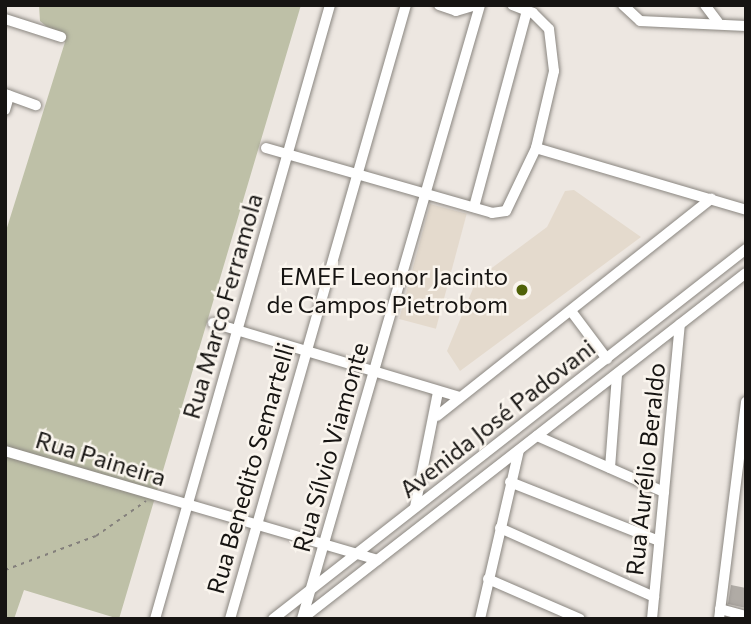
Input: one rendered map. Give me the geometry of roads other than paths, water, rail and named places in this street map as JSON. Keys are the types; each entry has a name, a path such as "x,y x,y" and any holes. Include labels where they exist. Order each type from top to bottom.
{"street":[{"name":"Rua Marco Ferramola","path":"155,619 185,506 289,155 330,5"},
{"name":"Rua Benedito Semartelli","path":"230,619 304,350 406,5"},
{"path":"439,5 456,11 478,5"},
{"name":"Rua Sílvio Viamonte","path":"303,619 478,5"},
{"path":"265,148 501,213 519,193 536,148 554,47 549,29 530,12 512,5"},
{"path":"623,5 640,21 743,23"},
{"path":"705,5 718,22"},
{"path":"474,207 530,12"},
{"path":"5,19 61,37"},
{"path":"5,110 7,95 36,105"},
{"path":"536,148 746,210"},
{"path":"437,416 711,200"},
{"name":"Avenida José Padovani","path":"273,619 746,249"},
{"name":"Avenida José Padovani","path":"303,619 746,274"},
{"path":"734,282 746,286"},
{"path":"571,310 607,359"},
{"path":"213,323 459,397"},
{"name":"Rua Aurélio Beraldo","path":"652,619 680,324"},
{"path":"610,468 617,374"},
{"path":"415,508 437,416 438,392"},
{"path":"746,402 719,614 746,616"},
{"path":"537,436 664,492"},
{"path":"480,619 510,482 520,450"},
{"name":"Rua Paineira","path":"5,451 185,506 377,559"},
{"path":"495,469 510,482 659,541"},
{"path":"423,472 430,483 444,485"},
{"path":"500,528 654,597"},
{"path":"488,579 580,619"}],"place":[{"name":"EMEF Leonor Jacinto de Campos Pietrobom","path":"522,290"}]}
